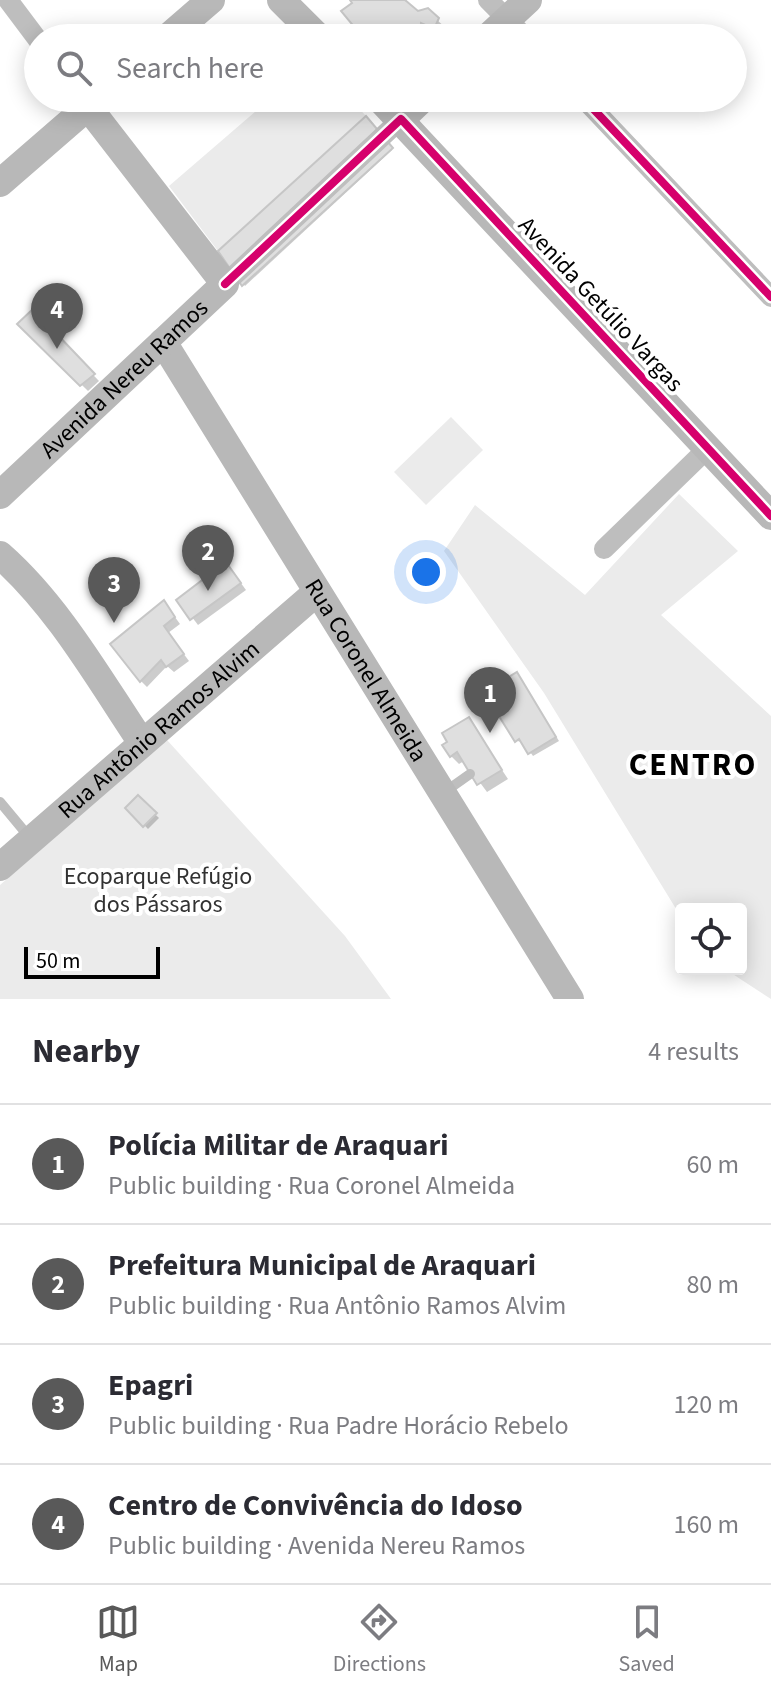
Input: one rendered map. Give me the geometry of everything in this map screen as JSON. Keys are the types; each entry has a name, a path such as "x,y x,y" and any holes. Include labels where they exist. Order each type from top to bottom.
{"main road":[{"path":"183,24 211,0"},
{"path":"281,0 305,24"},
{"path":"0,183 77,112"},
{"path":"97,112 225,284"},
{"name":"Avenida Getúlio Vargas","path":"394,112 771,516"},
{"name":"Avenida Nereu Ramos","path":"401,119 408,112"},
{"name":"Avenida Nereu Ramos","path":"0,495 225,284"},
{"name":"Rua Coronel Almeida","path":"163,342 570,999"},
{"path":"0,555 23,575 48,607 142,743"},
{"name":"Rua Antônio Ramos Alvim","path":"0,867 317,592"}],"street":[{"path":"8,0 26,24"},
{"path":"596,112 771,297"},
{"name":"Avenida Nereu Ramos","path":"225,284 401,119"},
{"path":"604,549 708,448"}],"lane":[{"path":"442,794 470,774"},
{"path":"0,802 32,839"}],"green space":[{"path":"255,112 362,112 366,116 218,251 169,186"},
{"path":"451,417 483,450 426,505 394,472"},
{"path":"679,494 738,551 661,615 771,716 771,999 734,975 747,975 747,903 675,903 675,907 544,693 444,551 475,505 585,595"},
{"name":"Ecoparque Refúgio dos Pássaros","path":"167,740 345,936 391,999 0,999 0,885"}],"building":[{"path":"350,0 405,0 418,11 428,8 439,18 436,24 352,24 341,11 352,3"},
{"path":"366,116 393,148 242,286 218,251"},
{"path":"33,309 95,374 80,386 17,324"},
{"path":"226,562 241,583 190,620 176,600"},
{"path":"164,600 175,617 164,626 184,654 166,667 161,660 140,682 110,644"},
{"path":"517,672 556,737 528,754 519,739 515,742 484,692"},
{"path":"469,717 502,770 477,785 457,752 450,757 442,745 447,742 442,733"},
{"path":"138,795 157,813 143,827 125,808"}],"cycle path":[{"path":"596,112 771,297"},
{"path":"225,284 401,119 771,516"}],"place":[{"name":"Centro de Convivência do Idoso","path":"57,349"},
{"name":"Prefeitura Municipal de Araquari","path":"208,591"},
{"name":"Epagri","path":"114,623"},
{"name":"Polícia Militar de Araquari","path":"490,733"}],"district":[{"name":"CENTRO","path":"693,764"}]}
